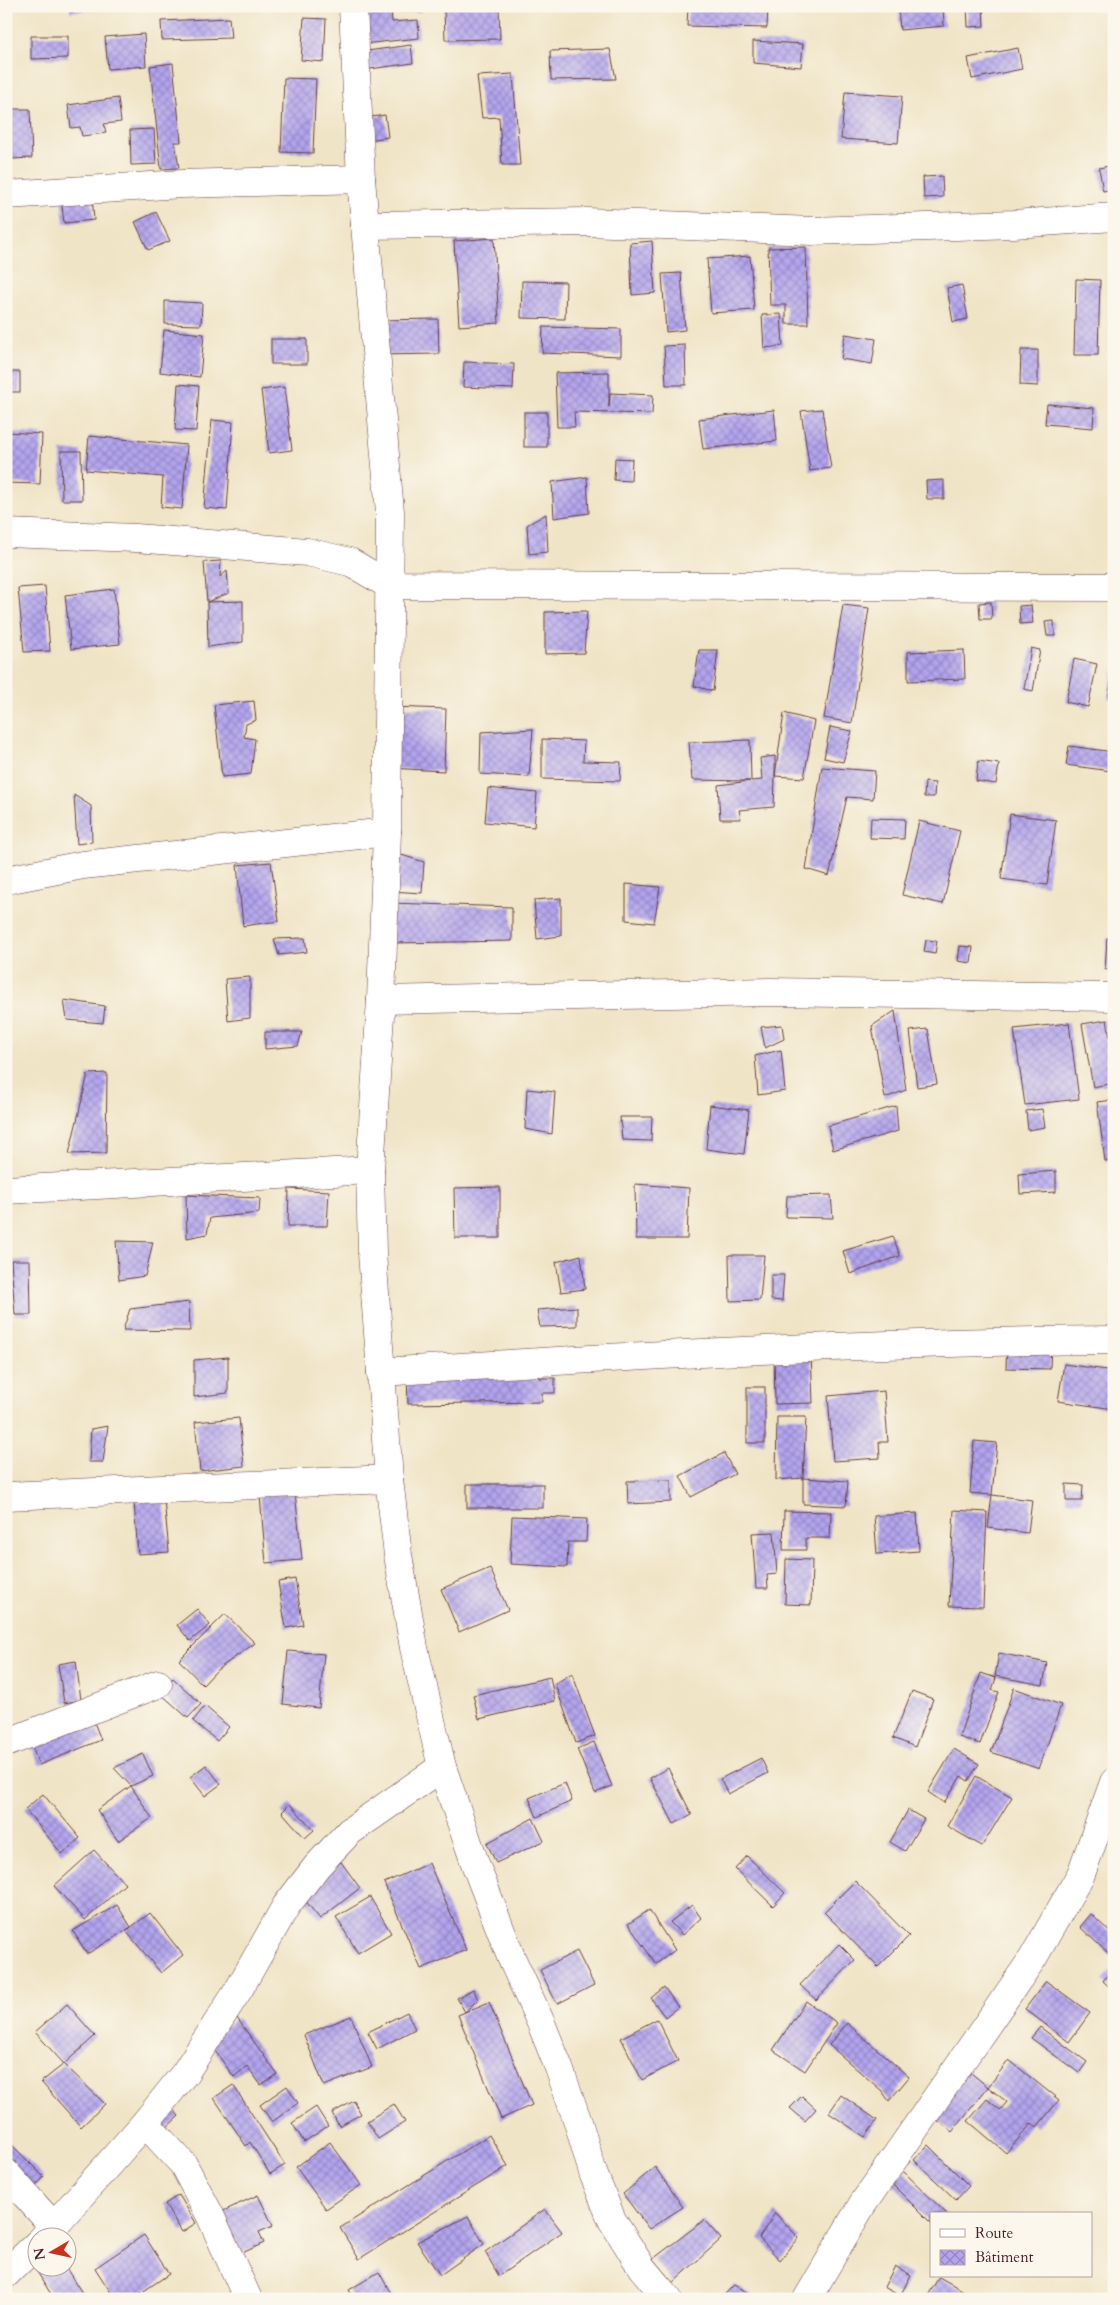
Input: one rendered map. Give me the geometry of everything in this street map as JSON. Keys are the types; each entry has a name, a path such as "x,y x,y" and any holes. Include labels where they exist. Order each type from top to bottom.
{"street":[{"path":"353,6 361,179 390,512 387,832 381,1000 370,1170 372,1253 389,1479 398,1556 414,1648 442,1768 511,1957 559,2068 599,2188 612,2220 642,2268 668,2299"},
{"path":"6,195 182,184 361,179"},
{"path":"365,225 587,222 812,232 1014,224 1114,217"},
{"path":"6,534 136,538 307,552 350,562 389,585 1114,586"},
{"path":"6,880 83,865 387,832"},
{"path":"381,1000 770,992 1114,997"},
{"path":"6,1190 370,1170"},
{"path":"381,1372 569,1360 1007,1341 1114,1340"},
{"path":"6,1496 389,1479"},
{"path":"6,1743 158,1684"},
{"path":"52,2228 145,2123 185,2073 240,1989 286,1906 317,1866 349,1832 442,1768"},
{"path":"807,2299 862,2205 1032,1958 1081,1874 1114,1782"},
{"path":"145,2123 183,2164 210,2215 248,2299"},
{"path":"6,2172 40,2228"},
{"path":"6,2274 28,2253"}],"building":[{"path":"70,6 106,6 106,9 70,12"},
{"path":"358,6 391,6 392,22 418,20 419,38 363,44"},
{"path":"398,6 421,6 421,12 399,12"},
{"path":"444,6 499,6 500,39 445,40"},
{"path":"688,6 768,6 767,28 687,26"},
{"path":"943,6 944,26 900,30 898,8"},
{"path":"967,6 983,6 984,26 968,27"},
{"path":"229,18 231,38 162,40 161,21"},
{"path":"304,18 326,19 324,62 301,60"},
{"path":"144,34 146,66 108,69 105,37"},
{"path":"31,36 68,36 68,58 31,59"},
{"path":"753,41 803,44 801,67 753,63"},
{"path":"411,45 413,63 363,70 360,52"},
{"path":"1018,48 1022,69 972,79 968,58"},
{"path":"610,49 616,79 551,80 550,51"},
{"path":"173,63 181,142 175,142 179,168 161,169 150,66"},
{"path":"513,74 520,165 502,165 499,117 482,118 477,76"},
{"path":"284,78 316,79 313,153 281,152"},
{"path":"845,92 902,96 898,143 841,139"},
{"path":"118,98 121,122 104,124 106,133 82,136 80,127 71,128 68,105"},
{"path":"8,109 30,109 32,158 10,159"},
{"path":"385,115 388,137 368,140 365,118"},
{"path":"154,129 156,164 131,165 130,130"},
{"path":"1114,165 1114,189 1103,191 1099,168"},
{"path":"942,176 943,197 924,198 923,177"},
{"path":"92,195 94,220 64,223 61,198"},
{"path":"156,212 170,241 148,250 135,222"},
{"path":"494,238 499,323 459,326 454,241"},
{"path":"652,241 655,293 632,295 630,243"},
{"path":"806,247 808,324 786,324 786,305 770,305 768,248"},
{"path":"750,256 754,310 711,313 707,259"},
{"path":"681,273 685,330 666,332 662,274"},
{"path":"1076,279 1100,280 1098,355 1074,355"},
{"path":"522,281 566,282 565,319 521,318"},
{"path":"962,285 968,319 953,322 947,288"},
{"path":"165,301 202,303 201,325 165,324"},
{"path":"781,314 783,346 764,348 762,315"},
{"path":"438,319 439,354 377,355 376,320"},
{"path":"543,327 621,329 621,356 542,353"},
{"path":"164,330 204,334 200,377 160,372"},
{"path":"845,334 876,339 872,364 841,359"},
{"path":"271,339 307,339 307,364 271,364"},
{"path":"685,345 686,385 666,385 664,346"},
{"path":"1021,350 1038,350 1038,386 1020,385"},
{"path":"464,362 514,364 513,389 463,387"},
{"path":"6,372 20,372 20,392 6,392"},
{"path":"609,372 609,407 610,393 653,395 652,414 574,412 575,427 557,427 555,373"},
{"path":"178,384 199,386 196,431 175,430"},
{"path":"284,387 292,450 269,453 261,390"},
{"path":"1047,404 1094,408 1093,428 1045,424"},
{"path":"822,409 831,468 810,471 801,411"},
{"path":"774,410 777,441 703,449 699,419"},
{"path":"524,412 547,412 547,447 524,447"},
{"path":"212,420 233,422 227,510 204,508"},
{"path":"6,432 42,434 40,484 6,483"},
{"path":"89,436 187,445 182,509 161,507 163,477 86,470"},
{"path":"61,451 81,451 82,500 62,500"},
{"path":"615,458 632,459 631,481 614,480"},
{"path":"587,477 589,513 554,518 552,482"},
{"path":"944,480 944,499 927,499 926,481"},
{"path":"546,514 548,552 529,554 527,525"},
{"path":"221,561 220,577 227,571 229,593 207,602 204,562"},
{"path":"45,586 50,651 24,652 18,588"},
{"path":"114,589 120,644 71,649 65,595"},
{"path":"243,601 243,642 208,647 207,602"},
{"path":"991,602 992,619 980,619 979,603"},
{"path":"843,605 869,608 852,723 824,718"},
{"path":"1031,605 1033,623 1020,624 1019,606"},
{"path":"587,611 584,653 545,654 545,612"},
{"path":"1054,621 1055,636 1047,636 1045,622"},
{"path":"1031,648 1040,650 1033,691 1024,689"},
{"path":"699,650 718,650 713,691 694,686"},
{"path":"964,650 965,679 908,681 908,652"},
{"path":"1074,659 1097,664 1088,707 1066,702"},
{"path":"1114,671 1114,699 1108,698"},
{"path":"254,701 256,720 246,724 244,737 255,739 251,774 222,777 214,705"},
{"path":"392,707 446,709 444,771 389,768"},
{"path":"784,713 814,721 804,778 775,776"},
{"path":"1114,721 1114,748 1108,747"},
{"path":"830,727 852,731 843,762 824,758"},
{"path":"533,729 529,777 480,774 481,732"},
{"path":"542,739 584,741 583,761 621,762 620,781 542,779"},
{"path":"750,740 751,781 762,780 760,758 775,756 774,807 739,810 741,819 720,819 718,785 750,781 692,780 689,742"},
{"path":"1069,746 1114,752 1111,771 1066,765"},
{"path":"978,761 999,764 996,784 976,781"},
{"path":"822,767 875,771 873,799 847,797 829,876 806,869"},
{"path":"925,782 935,783 934,797 924,797"},
{"path":"488,788 537,793 534,827 485,822"},
{"path":"74,795 91,806 92,842 77,844"},
{"path":"1010,814 1056,820 1047,885 1001,879"},
{"path":"871,818 905,819 904,839 870,838"},
{"path":"919,821 960,831 943,904 902,895"},
{"path":"392,852 424,862 422,893 391,891"},
{"path":"271,862 279,921 243,926 237,865"},
{"path":"626,884 660,887 654,923 626,920"},
{"path":"561,898 561,936 537,939 534,900"},
{"path":"390,903 512,907 512,941 391,943"},
{"path":"305,938 307,952 279,955 274,939"},
{"path":"1107,938 1114,938 1114,969 1105,969"},
{"path":"926,940 937,941 935,954 924,952"},
{"path":"960,946 973,947 971,963 958,961"},
{"path":"250,977 250,1018 228,1021 225,979"},
{"path":"64,1000 105,1006 103,1023 67,1020"},
{"path":"895,1011 906,1090 885,1098 872,1026"},
{"path":"1107,1020 1114,1058 1114,1083 1093,1087 1082,1024"},
{"path":"1069,1023 1079,1099 1025,1105 1014,1029"},
{"path":"782,1025 784,1039 765,1048 761,1027"},
{"path":"928,1029 937,1084 917,1087 910,1031"},
{"path":"265,1032 302,1032 298,1046 265,1049"},
{"path":"781,1050 785,1091 758,1095 755,1056"},
{"path":"107,1073 106,1153 69,1154 88,1074"},
{"path":"527,1089 555,1092 552,1134 525,1129"},
{"path":"1114,1100 1114,1160 1105,1161 1097,1102"},
{"path":"710,1105 749,1110 744,1154 706,1149"},
{"path":"896,1106 898,1131 833,1150 828,1126"},
{"path":"1042,1109 1045,1127 1028,1130 1026,1111"},
{"path":"620,1117 652,1117 651,1141 622,1140"},
{"path":"1056,1171 1056,1192 1020,1194 1019,1174"},
{"path":"635,1184 689,1188 687,1239 636,1239"},
{"path":"500,1187 500,1238 455,1238 454,1188"},
{"path":"289,1189 329,1191 327,1226 288,1226"},
{"path":"186,1195 260,1198 259,1213 210,1218 207,1234 187,1238"},
{"path":"831,1195 833,1218 786,1217 787,1196"},
{"path":"893,1236 900,1256 850,1274 843,1251"},
{"path":"1114,1240 1114,1264 1109,1263"},
{"path":"116,1241 153,1242 145,1276 119,1280"},
{"path":"581,1255 585,1289 561,1292 556,1262"},
{"path":"729,1255 764,1255 760,1300 730,1301"},
{"path":"11,1260 30,1260 31,1315 15,1315"},
{"path":"771,1275 784,1275 782,1301 771,1300"},
{"path":"189,1302 190,1331 123,1330 130,1309"},
{"path":"577,1307 577,1326 540,1327 537,1310"},
{"path":"6,1321 8,1321 9,1338 6,1338"},
{"path":"1007,1341 1051,1343 1050,1369 1006,1368"},
{"path":"811,1353 813,1403 775,1404 774,1355"},
{"path":"228,1357 228,1393 194,1397 194,1360"},
{"path":"1064,1364 1114,1371 1114,1409 1058,1401"},
{"path":"540,1372 539,1378 555,1378 555,1393 542,1393 542,1402 408,1404 407,1374"},
{"path":"747,1387 765,1387 765,1443 747,1443"},
{"path":"884,1391 888,1442 879,1442 880,1458 833,1461 828,1396"},
{"path":"777,1417 806,1417 803,1478 776,1480"},
{"path":"239,1418 244,1466 200,1471 195,1422"},
{"path":"108,1426 103,1462 89,1462 91,1429"},
{"path":"974,1441 997,1443 992,1495 970,1493"},
{"path":"724,1453 735,1474 691,1497 680,1476"},
{"path":"803,1478 848,1481 846,1506 803,1504"},
{"path":"671,1480 671,1502 628,1504 627,1481"},
{"path":"467,1484 543,1484 543,1508 467,1508"},
{"path":"1066,1484 1083,1485 1082,1501 1066,1501"},
{"path":"295,1492 302,1560 266,1563 260,1496"},
{"path":"992,1495 1032,1500 1028,1533 988,1528"},
{"path":"164,1499 169,1552 138,1554 134,1502"},
{"path":"954,1510 987,1512 983,1607 949,1606"},
{"path":"784,1511 831,1512 830,1538 806,1538 806,1550 783,1550"},
{"path":"917,1513 919,1551 877,1554 874,1516"},
{"path":"512,1516 587,1519 586,1542 568,1542 567,1567 510,1564"},
{"path":"774,1532 777,1574 767,1575 768,1588 756,1588 752,1533"},
{"path":"786,1559 812,1560 811,1605 785,1604"},
{"path":"490,1568 508,1610 459,1632 441,1589"},
{"path":"295,1579 303,1625 286,1628 278,1582"},
{"path":"197,1609 210,1625 190,1641 177,1625"},
{"path":"225,1614 255,1643 217,1670 203,1685 179,1660"},
{"path":"288,1651 324,1654 319,1708 283,1704"},
{"path":"999,1653 1047,1663 1043,1685 995,1676"},
{"path":"76,1661 81,1700 64,1703 58,1664"},
{"path":"572,1673 595,1736 576,1743 555,1684"},
{"path":"981,1673 996,1678 992,1690 999,1692 980,1744 959,1737"},
{"path":"550,1677 555,1701 479,1719 473,1695"},
{"path":"173,1678 201,1704 188,1718 160,1693"},
{"path":"1014,1688 1061,1705 1039,1769 991,1752"},
{"path":"912,1691 933,1699 915,1747 893,1738"},
{"path":"205,1706 229,1727 217,1741 193,1721"},
{"path":"92,1717 101,1740 39,1765 30,1742"},
{"path":"594,1742 612,1786 595,1793 577,1749"},
{"path":"954,1749 979,1764 968,1781 961,1776 944,1803 928,1792"},
{"path":"143,1754 153,1776 131,1786 114,1768"},
{"path":"761,1758 768,1773 728,1794 720,1779"},
{"path":"206,1765 221,1784 205,1796 190,1777"},
{"path":"668,1768 692,1815 674,1824 650,1778"},
{"path":"976,1776 1012,1797 982,1846 947,1826"},
{"path":"565,1783 572,1801 537,1817 529,1798"},
{"path":"131,1786 152,1818 118,1841 97,1810"},
{"path":"43,1794 80,1838 62,1854 25,1809"},
{"path":"290,1804 314,1830 305,1838 282,1812"},
{"path":"908,1810 924,1819 905,1851 890,1842"},
{"path":"533,1818 544,1841 496,1863 487,1843"},
{"path":"94,1850 125,1884 85,1920 54,1886"},
{"path":"747,1856 785,1893 773,1906 735,1869"},
{"path":"341,1862 360,1888 320,1919 300,1894"},
{"path":"429,1863 466,1950 421,1969 384,1883"},
{"path":"855,1881 909,1936 878,1967 824,1912"},
{"path":"370,1897 391,1933 358,1953 336,1917"},
{"path":"117,1905 131,1927 87,1954 73,1931"},
{"path":"692,1905 701,1918 682,1935 670,1922"},
{"path":"649,1910 675,1950 656,1964 628,1924"},
{"path":"150,1913 183,1955 161,1973 126,1931"},
{"path":"1091,1914 1114,1936 1114,1959 1080,1927"},
{"path":"839,1944 855,1960 816,2000 800,1985"},
{"path":"577,1951 594,1985 557,2004 540,1970"},
{"path":"1114,1967 1114,1991 1103,1981"},
{"path":"1046,1981 1090,2013 1069,2042 1025,2009"},
{"path":"664,1987 678,2007 665,2017 651,1998"},
{"path":"473,1989 478,1999 465,2012 457,1998"},
{"path":"806,2001 837,2023 805,2071 773,2050"},
{"path":"489,2002 532,2105 501,2119 458,2015"},
{"path":"67,2004 95,2036 64,2064 35,2032"},
{"path":"407,2012 415,2029 377,2049 368,2032"},
{"path":"351,2016 372,2067 324,2086 304,2035"},
{"path":"237,2018 277,2074 261,2085 247,2066 234,2077 207,2040"},
{"path":"657,2019 678,2061 642,2080 621,2038"},
{"path":"847,2023 909,2077 889,2101 882,2091 829,2045"},
{"path":"1040,2027 1087,2062 1079,2073 1031,2038"},
{"path":"1009,2060 1059,2100 1037,2127 1032,2123 1006,2153 968,2121 987,2099 1000,2110 1007,2102 988,2087"},
{"path":"64,2064 105,2104 81,2127 41,2082"},
{"path":"965,2068 988,2087 952,2132 929,2113"},
{"path":"233,2085 285,2165 270,2174 250,2142 246,2146 214,2098"},
{"path":"287,2086 298,2103 272,2122 260,2105"},
{"path":"841,2095 877,2120 865,2137 829,2113"},
{"path":"802,2096 816,2109 805,2121 790,2108"},
{"path":"354,2101 361,2114 339,2126 332,2113"},
{"path":"167,2103 179,2116 164,2130 152,2118"},
{"path":"394,2104 405,2122 378,2139 367,2121"},
{"path":"316,2107 328,2126 304,2142 292,2123"},
{"path":"489,2135 508,2166 359,2259 340,2228"},
{"path":"6,2139 44,2177 30,2192 6,2168"},
{"path":"330,2142 361,2185 326,2209 296,2167"},
{"path":"928,2145 969,2186 956,2200 914,2160"},
{"path":"655,2167 683,2207 649,2229 623,2194"},
{"path":"902,2170 945,2212 930,2212 930,2222 891,2183"},
{"path":"179,2195 196,2223 182,2232 165,2204"},
{"path":"258,2195 273,2226 259,2232 264,2243 238,2255 219,2213"},
{"path":"545,2209 562,2232 499,2276 485,2252"},
{"path":"775,2213 799,2238 780,2260 759,2238"},
{"path":"468,2216 484,2244 440,2275 417,2242"},
{"path":"704,2220 721,2239 673,2283 653,2259"},
{"path":"144,2235 169,2274 132,2299 115,2299 95,2268"},
{"path":"895,2266 911,2275 900,2296 884,2287"},
{"path":"379,2272 394,2299 354,2299 349,2290"},
{"path":"41,2278 72,2278 86,2299 54,2299"},
{"path":"938,2278 971,2295 969,2299 926,2299"},
{"path":"734,2285 755,2297 753,2299 720,2299"}]}
